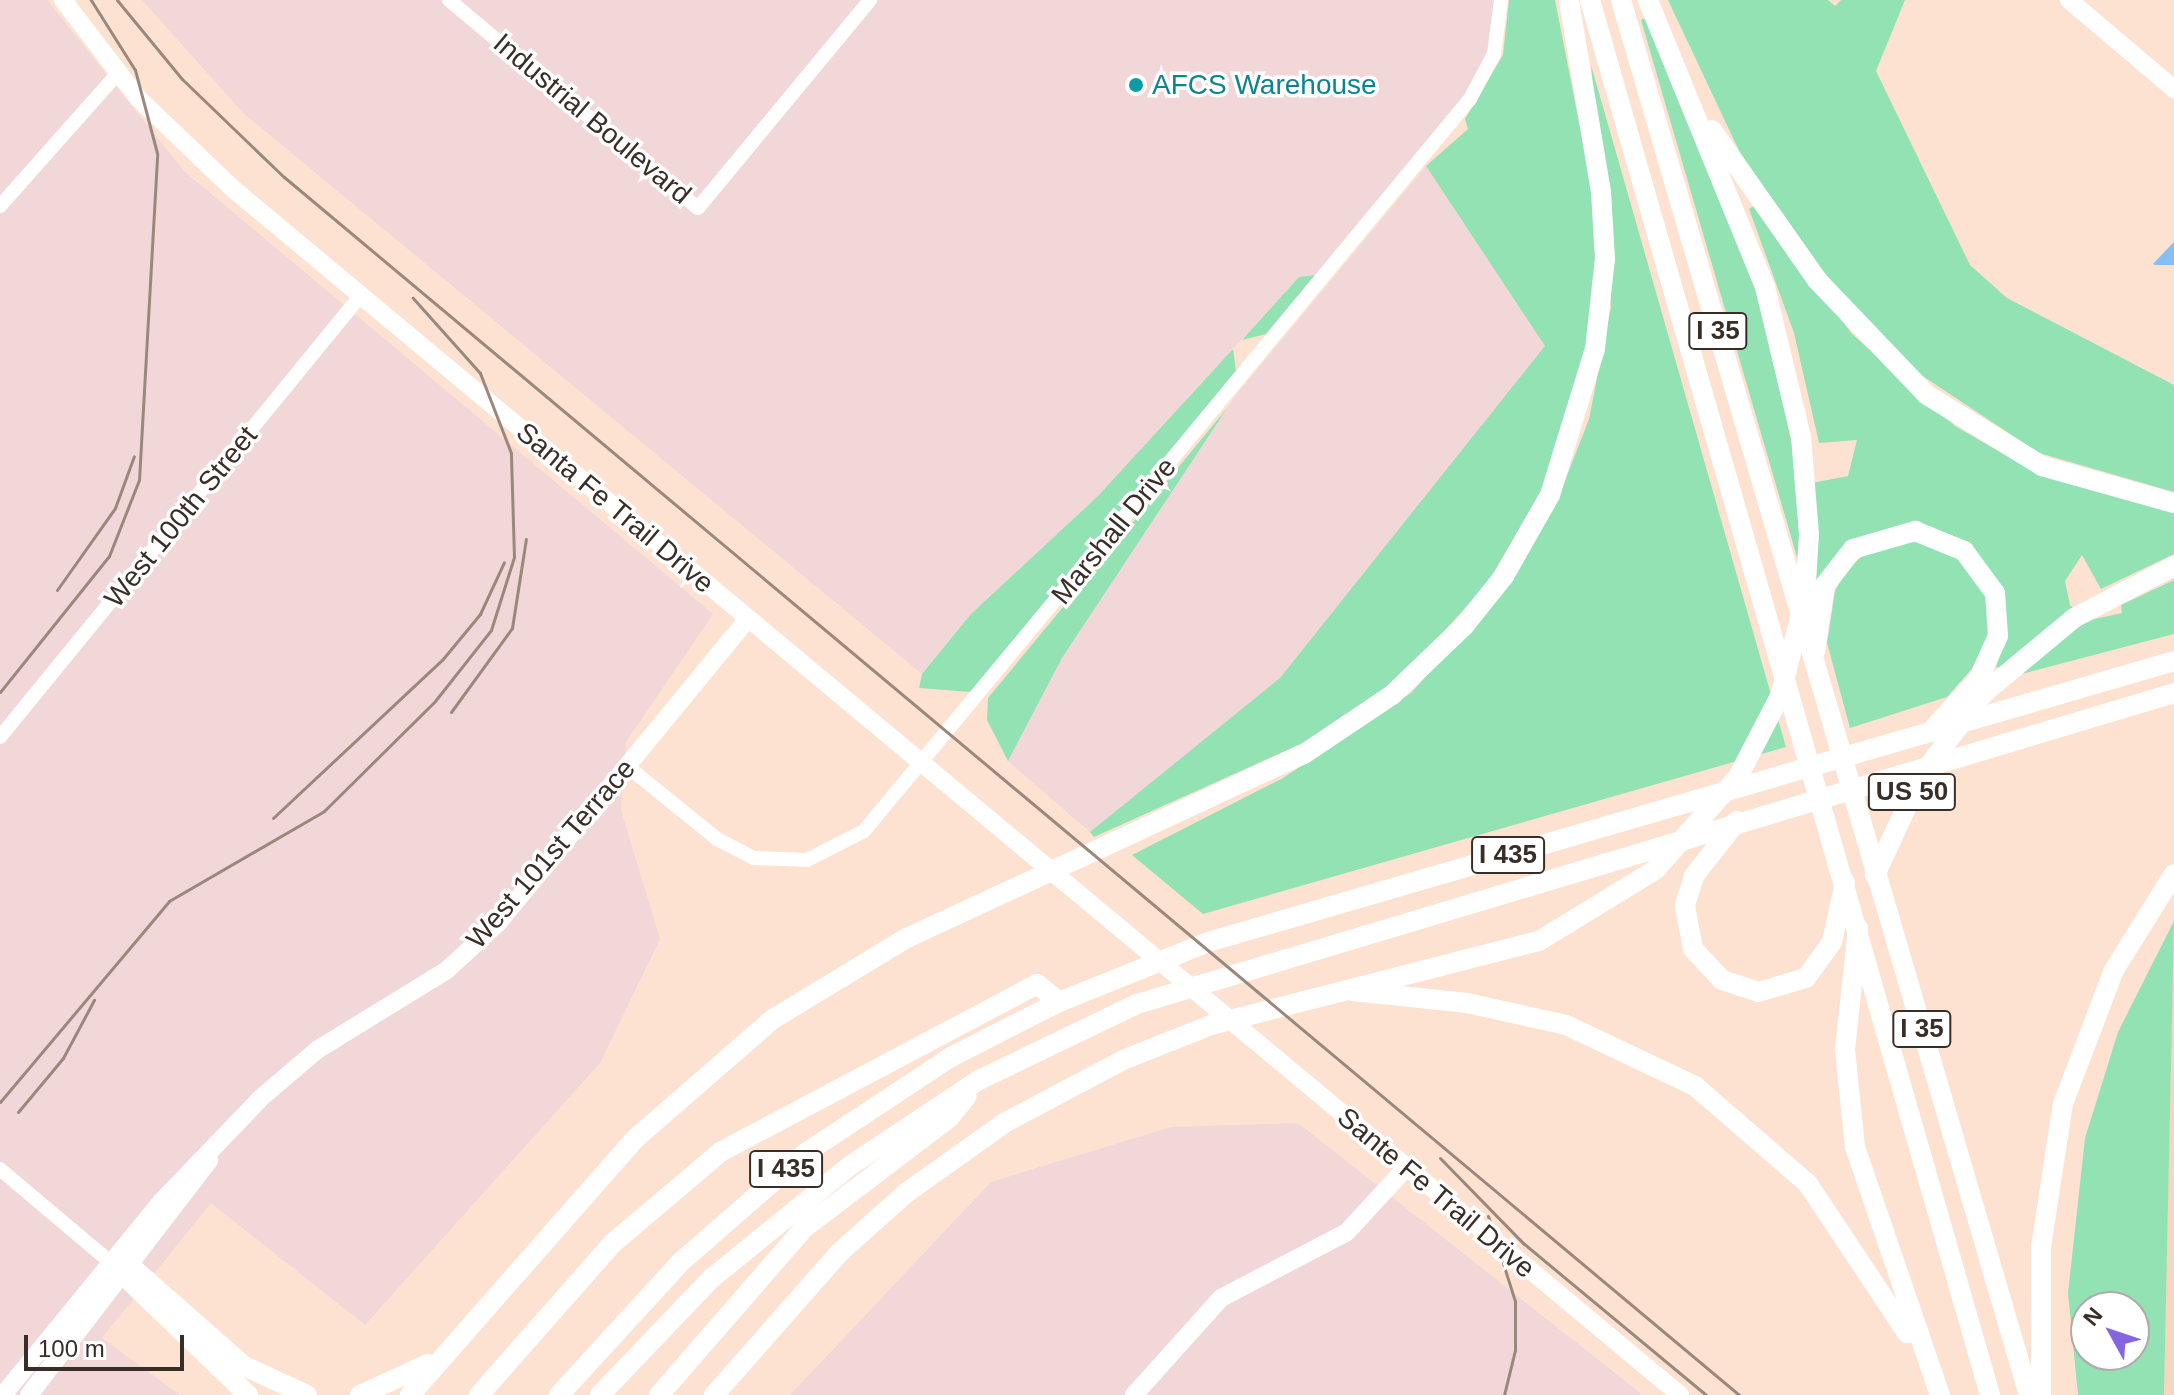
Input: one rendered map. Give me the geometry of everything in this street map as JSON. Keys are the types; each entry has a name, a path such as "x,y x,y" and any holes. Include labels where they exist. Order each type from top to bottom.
{"highway":[{"path":"410,1395 451,1344 618,1157 708,1070 837,977 1008,892 1304,754 1392,695 1464,626 1536,523 1580,414 1605,259 1601,192 1569,0"},
{"name":"I 35","path":"1590,0 1846,874 1990,1395"},
{"name":"I 35","path":"1621,0 2029,1395"},
{"path":"714,1395 818,1274 936,1169 1039,1103 1182,1036 1346,989 1539,941 1604,907 1675,853 1752,756 1784,684 1805,599 1809,534 1801,437 1765,287 1648,0"},
{"path":"1685,90 1817,280 1927,395 2042,466 2174,503"},
{"path":"1814,662 1821,596 1853,549 1901,531 1954,543 1989,580 1998,636 1978,680 1930,732"},
{"name":"US 50","path":"1940,1395 1864,1184 1845,1050 1855,940 1906,801 1985,692 2099,602 2174,566"},
{"name":"I 435","path":"559,1395 682,1261 807,1152 951,1057 1059,1002 1099,984 1260,928 2174,661"},
{"name":"I 435","path":"600,1395 759,1237 979,1080 1137,1004 1766,812 2174,693"},
{"path":"1737,821 1694,876 1685,906 1693,949 1732,986 1783,988 1814,971 1832,942 1846,874"},
{"path":"2041,1395 2041,1247 2063,1104 2114,970 2174,874"},
{"path":"479,1395 613,1243 722,1151 1037,984 1059,1002"},
{"path":"1346,989 1467,1003 1566,1025 1695,1086 1779,1154 1831,1213 1932,1374"},
{"path":"659,1395 804,1228 878,1165 949,1118 979,1080"},
{"path":"118,1268 248,1395"},
{"path":"118,1268 244,1366 307,1395"},
{"path":"360,1395 390,1387 451,1344"}],"main road":[{"name":"Santa Fe Trail Drive","path":"63,0 118,73 181,143 747,620 1194,990"},
{"path":"2069,0 2174,89"},
{"name":"West 101st Terrace","path":"3,1395 118,1268 217,1147 317,1050 475,946 747,620"},
{"name":"Sante Fe Trail Drive","path":"1194,990 1405,1169 1680,1395"},
{"path":"1134,1395 1221,1298 1347,1232 1405,1169"},
{"name":"West 101st Terrace","path":"29,1395 118,1268"}],"street":[{"name":"Industrial Boulevard","path":"449,0 698,208 870,0"},
{"name":"Marshall Drive","path":"627,766 717,839 765,860 836,851 882,812 1470,99 1494,54 1501,0"},
{"path":"0,206 118,73"},
{"name":"West 100th Street","path":"0,737 361,295"},
{"path":"0,1169 118,1268"}],"shaded area":[{"path":"0,0 47,0 184,171 713,614 626,742 621,810 660,939 600,1063 365,1325 211,1203 102,1338 180,1395 0,1395"},
{"path":"142,0 1494,0 1489,49 1464,95 1315,275 1299,277 1098,496 971,614 922,674 243,113"},
{"path":"1426,166 1546,346 1280,678 1090,832 1008,761 1062,658 1237,394"},
{"path":"2173,946 2174,1395 2164,1395"},
{"path":"1298,1123 1643,1395 790,1395 991,1182 1171,1127"}],"green space":[{"path":"1509,0 1555,0 1591,183 1597,256 1586,359 1549,477 1487,584 1405,674 1305,742 1094,837 1090,832 1280,678 1545,346 1426,166 1468,129 1465,119 1503,55"},
{"path":"1668,0 1828,0 1835,6 1841,0 1905,0 1876,71 1970,265 2007,298 2174,385 2174,492 2039,453 1912,369 1839,293 1741,155"},
{"path":"1647,17 1757,288 1801,485 1848,476 1857,440 1819,443 1794,333 1749,209 1754,206 1852,334 1955,426 2035,472 2174,512 2174,554 2101,589 2082,555 2065,581 2070,605 2085,621 2122,613 2121,605 2174,580 2174,634 2022,674 1996,667 2003,644 1996,580 1973,549 1930,526 1865,535 1814,591 1801,571 1641,20"},
{"path":"1591,65 1786,747 1203,914 1132,855 1283,778 1411,693 1510,584 1556,504 1589,419 1611,307"},
{"path":"1315,275 1266,334 1242,340 1299,277"},
{"path":"1233,349 1236,371 971,692 919,688 922,674 971,614 1098,496"},
{"path":"1228,407 1062,658 1008,761 987,720 988,698"},
{"path":"1922,539 1947,548 1981,579 1993,619 1984,655 1947,697 1850,728 1827,643 1835,591 1846,570 1874,546"},
{"path":"2174,921 2164,1395 2078,1395 2076,1371 2150,1371 2150,1291 2070,1291 2070,1313 2068,1293 2085,1138 2118,1032"}],"water":[{"path":"2174,242 2174,265 2153,264"}],"railway":[{"path":"0,692 109,556 139,480 157,153 135,70 91,0"},
{"path":"117,0 182,79 284,177 1739,1395"},
{"path":"0,1102 169,901 324,811 435,701 491,630 514,557 511,453 480,373 413,298"},
{"path":"57,590 115,508 134,456"},
{"path":"451,712 512,628 526,539"},
{"path":"273,818 442,660 480,614 504,562"},
{"path":"18,1112 63,1058 94,1000"},
{"path":"1440,1158 1523,1243 1706,1395"},
{"path":"1488,1216 1515,1301 1515,1350 1504,1395"}],"place":[{"name":"AFCS Warehouse","path":"1136,85"}]}
